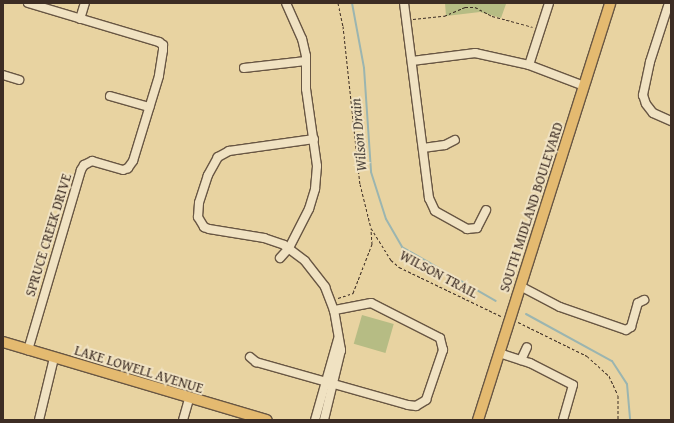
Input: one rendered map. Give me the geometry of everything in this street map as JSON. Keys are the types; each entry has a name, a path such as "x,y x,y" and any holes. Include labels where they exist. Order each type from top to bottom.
{"main road":[{"name":"SOUTH MIDLAND BOULEVARD","path":"478,420 610,3"},
{"name":"LAKE LOWELL AVENUE","path":"3,342 190,399 267,420"}],"street":[{"path":"28,3 163,45 159,76 149,107 110,96"},
{"path":"80,19 85,3"},
{"path":"280,258 289,248 309,209 315,189 317,166 306,89 306,61 302,39 286,3"},
{"path":"404,3 429,198 435,211 445,218 472,230 479,225 486,210"},
{"path":"530,65 549,3"},
{"path":"669,3 650,62 644,95 646,104 653,113 671,122"},
{"path":"412,60 475,53 530,65 584,86"},
{"path":"244,68 306,61"},
{"path":"3,75 19,80"},
{"name":"SPRUCE CREEK DRIVE","path":"28,350 81,170 84,165 92,161 123,170 128,168 133,161 149,107"},
{"path":"314,139 229,151 214,163 199,203 198,217 204,227 217,232 264,238 289,248 315,271 331,299 341,350 315,420"},
{"path":"423,148 445,145 455,140"},
{"path":"520,286 560,307 626,330 631,327 638,303 644,300"},
{"path":"250,357 256,362 416,406 422,404 429,395 443,350 440,338 435,333 379,306 363,303 334,310"},
{"path":"521,360 527,347"},
{"path":"499,353 521,360 568,380 573,385 563,420"},
{"path":"39,420 54,358"},
{"path":"324,420 330,382"},
{"path":"183,420 190,399"}],"path":[{"name":"WILSON TRAIL","path":"338,3 343,26 360,184 372,228 390,260 399,267 501,316"},
{"path":"406,19 444,16 462,8 475,7 492,16 540,29"},
{"path":"331,299 353,293 372,244 372,228"},
{"path":"516,321 532,326 588,356 597,364 615,384 618,395 618,420"}],"green space":[{"path":"445,3 506,4 501,18 480,12 446,16"},
{"path":"362,315 394,324 385,353 354,344"}],"waterway":[{"name":"Wilson Drain","path":"352,3 364,68 371,172 386,219 402,247 496,301"},
{"name":"Wilson Drain","path":"526,314 612,361 627,384 630,420"}]}
